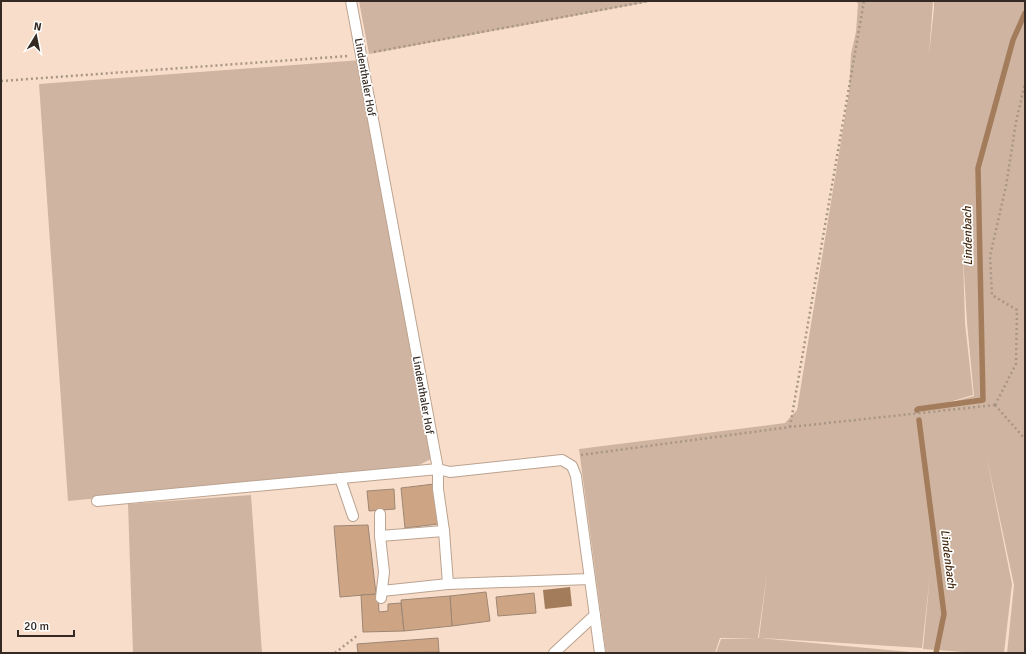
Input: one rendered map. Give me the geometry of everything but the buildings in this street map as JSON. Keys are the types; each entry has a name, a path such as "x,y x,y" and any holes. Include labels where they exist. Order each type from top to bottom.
{"lane":[{"name":"Lindenthaler Hof","path":"351,1 438,469 438,489 444,531 448,584"},
{"path":"97,501 438,469 450,472 562,460 572,466 576,476 600,653"},
{"path":"340,478 353,516"},
{"path":"380,514 380,536 384,572 382,595 448,584 590,580"},
{"path":"380,536 444,531"},
{"path":"554,653 595,616"}],"path":[{"path":"1,81 360,55 649,1"},
{"path":"790,427 864,1"},
{"path":"996,405 1016,364 1017,310 992,295 990,256 1006,186 1016,122 1025,83"},
{"path":"562,460 582,455 790,427 996,405"},
{"path":"996,405 1025,439"},
{"path":"335,653 358,635"}],"shaded area":[{"path":"359,1 654,1 369,54"},
{"path":"856,1 933,1 929,55 934,1 1025,1 1025,653 1007,653 1014,585 986,454 1012,584 1004,653 977,653 923,649 930,575 922,648 760,638 921,653 716,653 721,639 759,638 767,573 758,638 720,638 715,653 606,653 579,449 785,423 797,410 849,92 851,54 856,32 858,4","holes":["963,256 967,323 974,396 916,412 973,395 965,323"]},
{"path":"361,60 435,457 413,468 68,501 39,84"},
{"path":"251,495 262,653 133,653 128,504"},
{"path":"570,587 572,606 545,609 543,590"}],"waterway":[{"name":"Lindenbach","path":"917,410 983,400 978,168 1013,40 1025,13"},
{"name":"Lindenbach","path":"919,420 944,614 936,653"}]}
